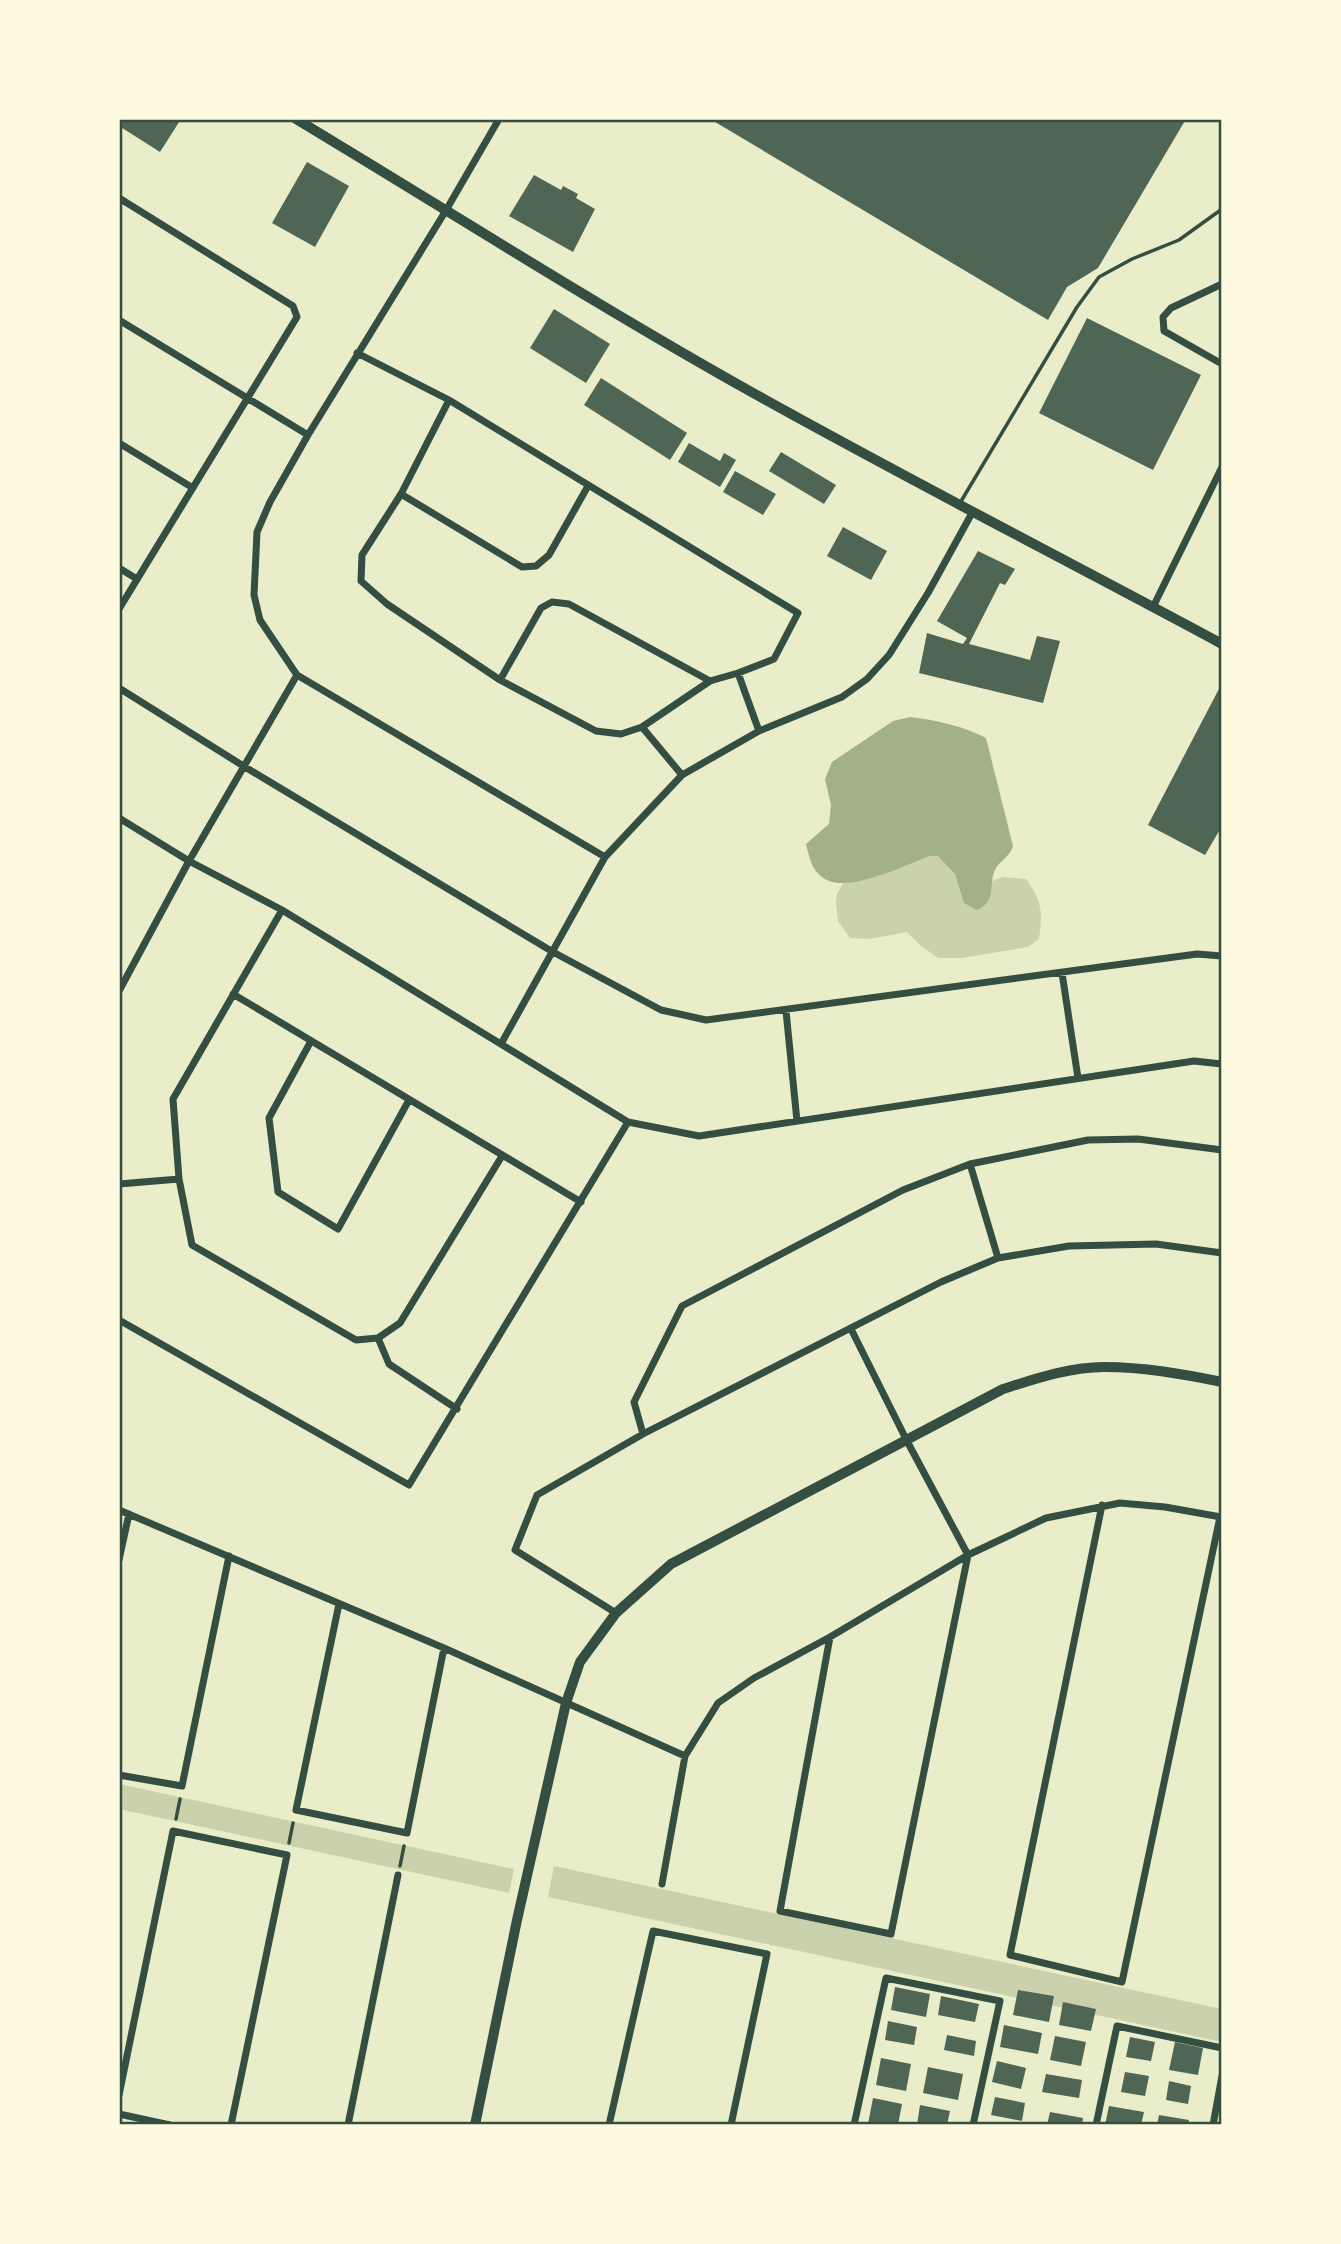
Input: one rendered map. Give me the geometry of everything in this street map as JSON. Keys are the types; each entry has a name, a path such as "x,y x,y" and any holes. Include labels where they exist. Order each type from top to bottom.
{"street":[{"path":"296,119 446,212 754,393 972,513 1222,644"},
{"path":"499,119 446,212 308,435 266,512 257,532 254,596 260,620 297,675 605,857"},
{"path":"119,198 293,306 297,317 119,608"},
{"path":"1222,284 1171,308 1163,317 1164,331 1222,363"},
{"path":"119,320 308,435"},
{"path":"357,353 449,400 798,612 774,659 710,681 642,727 621,734 596,731 500,680 387,604 361,581 362,555 401,494 449,400"},
{"path":"119,443 193,488"},
{"path":"1153,607 1222,467"},
{"path":"401,494 522,567 536,566 549,555 588,486"},
{"path":"501,1044 605,857 682,775 759,731 842,697 867,679 889,655 928,593 972,513"},
{"path":"119,568 137,579"},
{"path":"500,680 541,608 552,602 569,604 710,681"},
{"path":"738,673 759,731"},
{"path":"119,991 189,861 297,675"},
{"path":"119,688 245,767 553,951 661,1010 706,1020 1197,954 1222,956"},
{"path":"642,727 682,775"},
{"path":"119,818 189,861 282,910 628,1122 699,1136 1194,1061 1222,1064"},
{"path":"282,910 173,1099 179,1179 192,1245 356,1340 377,1338 400,1323 502,1156"},
{"path":"1062,973 1078,1078"},
{"path":"233,994 581,1202"},
{"path":"786,1011 797,1122"},
{"path":"311,1041 269,1118 278,1192 338,1229 410,1100"},
{"path":"119,1320 409,1485 628,1122"},
{"path":"643,1434 634,1402 682,1306 903,1190 970,1164 1088,1140 1138,1139 1222,1150"},
{"path":"970,1164 998,1258"},
{"path":"119,1184 179,1179"},
{"path":"616,1613 515,1550 537,1495 643,1434 941,1282 998,1258 1069,1246 1109,1244 1156,1244 1222,1254"},
{"path":"830,1637 780,1911 891,1934 968,1555 906,1441 851,1329"},
{"path":"377,1338 389,1364 457,1409"},
{"path":"475,2125 517,1920 566,1703 580,1662 616,1613 671,1564 1003,1389 1053,1374 1102,1367 1172,1372 1222,1382"},
{"path":"662,1884 685,1756 718,1703 754,1678 830,1637 968,1555 1046,1518 1102,1505 1120,1503 1165,1507 1221,1517 1122,1982 1010,1955 1102,1505"},
{"path":"119,1510 444,1648 685,1756"},
{"path":"119,1560 129,1514"},
{"path":"119,1775 182,1786 229,1556"},
{"path":"339,1604 296,1810 407,1833 444,1648"},
{"path":"119,2095 173,1831 287,1855 230,2125"},
{"path":"348,2125 398,1875"},
{"path":"609,2125 653,1931 767,1954 731,2125"},
{"path":"854,2125 886,1978 1000,2001 973,2125"},
{"path":"1096,2125 1117,2026 1222,2048"},
{"path":"1213,2125 1222,2076"},
{"path":"119,2114 170,2125"}],"lane":[{"path":"959,505 1077,307 1099,277 1132,259 1179,240 1222,209"}],"path":[{"path":"173,1831 182,1786"},
{"path":"287,1855 296,1810"},
{"path":"398,1875 407,1833"}],"shaded area":[{"path":"910,717 949,724 986,738 1013,846 995,870 990,898 977,910 964,903 955,874 938,856 930,856 875,877 845,883 832,882 822,877 811,862 806,844 829,824 831,805 825,779 832,762 893,721"},
{"path":"910,853 947,855 974,888 1003,877 1026,879 1040,907 1039,939 1028,947 962,958 938,958 907,932 870,939 850,938 838,921 836,904 837,894 846,878"},
{"path":"119,1784 514,1869 509,1893 119,1809"},
{"path":"554,1866 1222,2009 1222,2042 548,1897"}],"building":[{"path":"123,119 181,119 160,152 119,126"},
{"path":"710,119 1186,119 1098,268 1067,287 1048,320"},
{"path":"307,162 349,186 315,247 272,223"},
{"path":"534,175 561,190 563,186 578,194 576,198 595,209 573,252 509,216"},
{"path":"554,309 610,344 586,383 530,348"},
{"path":"1087,318 1201,375 1153,470 1039,413"},
{"path":"601,378 687,433 670,460 584,405"},
{"path":"689,443 720,461 724,453 736,460 720,487 678,462"},
{"path":"781,452 836,485 824,504 769,471"},
{"path":"735,471 776,494 763,515 723,492"},
{"path":"843,527 887,551 871,580 827,556"},
{"path":"978,551 1015,569 1005,585 1000,583 969,644 1030,660 1037,636 1060,641 1043,703 919,673 927,633 963,644 967,638 937,621"},
{"path":"1222,683 1222,826 1205,855 1148,825"},
{"path":"895,1987 930,1994 926,2017 891,2010"},
{"path":"1018,1990 1054,1996 1049,2022 1013,2015"},
{"path":"941,1996 979,2004 975,2022 938,2015"},
{"path":"1063,2002 1096,2009 1091,2031 1059,2025"},
{"path":"888,2021 917,2027 914,2045 885,2040"},
{"path":"1004,2025 1042,2033 1038,2054 1000,2047"},
{"path":"947,2035 976,2041 974,2056 944,2050"},
{"path":"1055,2036 1086,2042 1081,2066 1050,2060"},
{"path":"1130,2037 1155,2042 1151,2061 1126,2057"},
{"path":"1175,2042 1203,2048 1198,2075 1169,2070"},
{"path":"881,2058 911,2064 906,2091 876,2085"},
{"path":"997,2061 1026,2068 1021,2089 992,2082"},
{"path":"928,2067 963,2074 958,2100 923,2093"},
{"path":"1125,2072 1149,2076 1145,2096 1121,2092"},
{"path":"1046,2074 1082,2080 1079,2098 1042,2092"},
{"path":"1169,2081 1191,2086 1188,2104 1166,2100"},
{"path":"995,2097 1025,2103 1022,2121 991,2115"},
{"path":"873,2098 902,2104 898,2125 868,2124"},
{"path":"920,2105 950,2111 947,2125 917,2125"},
{"path":"1109,2106 1144,2112 1141,2125 1105,2125"},
{"path":"1050,2112 1083,2118 1082,2125 1047,2125"},
{"path":"1159,2115 1189,2120 1188,2125 1157,2125"}]}
